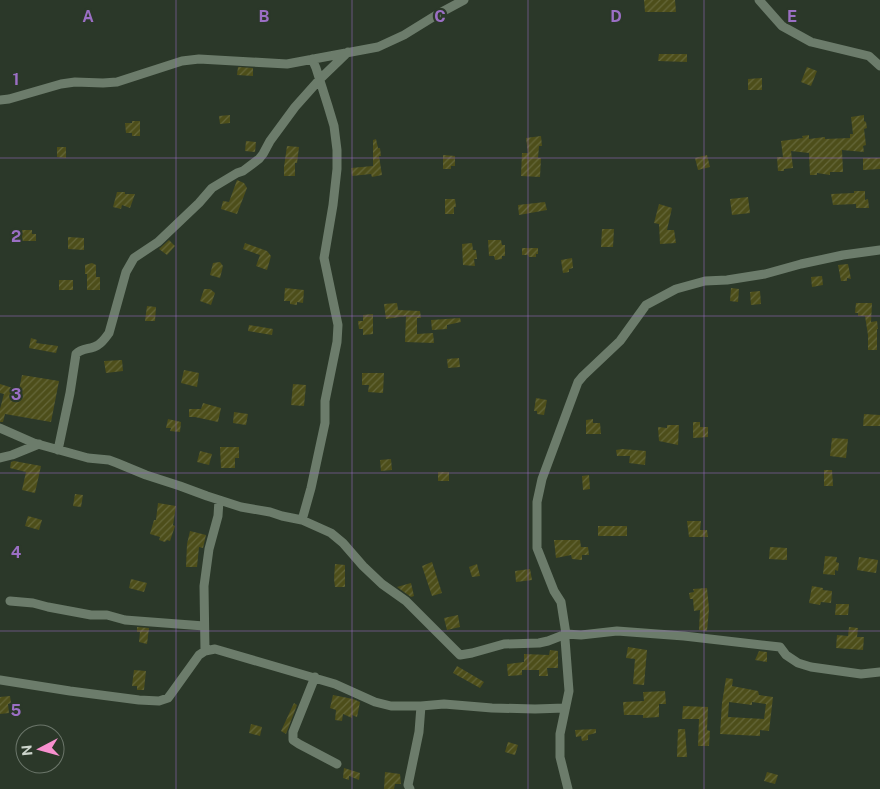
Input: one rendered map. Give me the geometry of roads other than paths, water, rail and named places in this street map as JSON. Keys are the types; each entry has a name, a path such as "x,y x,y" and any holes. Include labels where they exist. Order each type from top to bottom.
{"street":[{"path":"0,100 61,84 117,82 182,61 199,59 287,64 378,48 464,0"},
{"path":"759,0 782,26 789,30 811,42 869,56 880,66"},
{"path":"58,450 76,354 80,350 99,345 109,333 126,272 134,258 158,242 212,188 243,171 258,159 295,107 348,52"},
{"path":"302,520 325,423 325,401 337,342 338,325 324,258 333,205 337,150 332,119 312,60"},
{"path":"568,789 560,757 560,734 569,692 566,634 561,602 554,591 537,548 537,502 542,479 578,382 620,341 646,305 676,289 705,281 727,280 765,274 801,264 880,250"},
{"path":"0,428 58,450 88,458 109,460 235,505 302,520 331,533 382,584 406,601 460,655 504,644 548,642 566,634 581,635 618,631 761,644 780,647 786,655 798,663 811,667 861,674 880,672"},
{"path":"0,458 12,456 39,444"},
{"path":"205,651 204,586 209,549 218,516 219,500"},
{"path":"218,516 235,505"},
{"path":"10,601 91,615 107,615 125,620 204,626"},
{"path":"0,680 109,696 159,701 168,698 199,655 205,651 215,649 335,684 375,702 391,706 444,704 492,708 565,708"},
{"path":"315,678 293,732 293,740 337,764"},
{"path":"410,789 408,785 419,732 421,706"}]}
